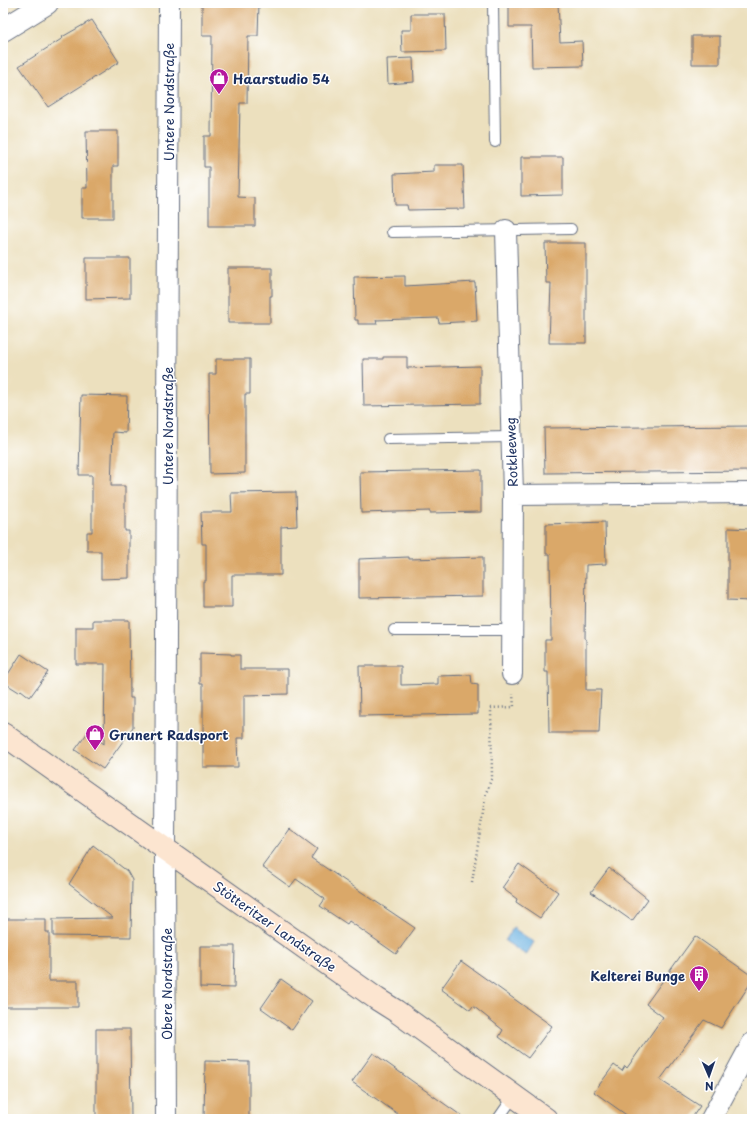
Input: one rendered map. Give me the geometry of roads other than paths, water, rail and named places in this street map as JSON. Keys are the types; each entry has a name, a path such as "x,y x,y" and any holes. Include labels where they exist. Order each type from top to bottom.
{"main road":[{"name":"Stötteritzer Landstraße","path":"3,734 396,1011 546,1119"}],"street":[{"path":"3,30 47,3"},
{"name":"Untere Nordstraße","path":"165,848 169,3"},
{"name":"Rotkleeweg","path":"506,230 513,495 512,674"},
{"path":"513,495 752,493"},
{"name":"Obere Nordstraße","path":"165,848 166,1119"},
{"path":"711,1119 752,1043"}],"lane":[{"path":"494,3 495,142"},
{"path":"392,232 571,229"},
{"path":"388,439 511,437"},
{"path":"394,630 512,630"},
{"path":"498,1119 514,1096"}],"water":[{"path":"513,928 534,942 526,955 505,941"}],"place":[{"name":"Haarstudio 54","path":"219,95"},
{"name":"Grunert Radsport","path":"95,751"},
{"name":"Kelterei Bunge","path":"699,992"}]}
